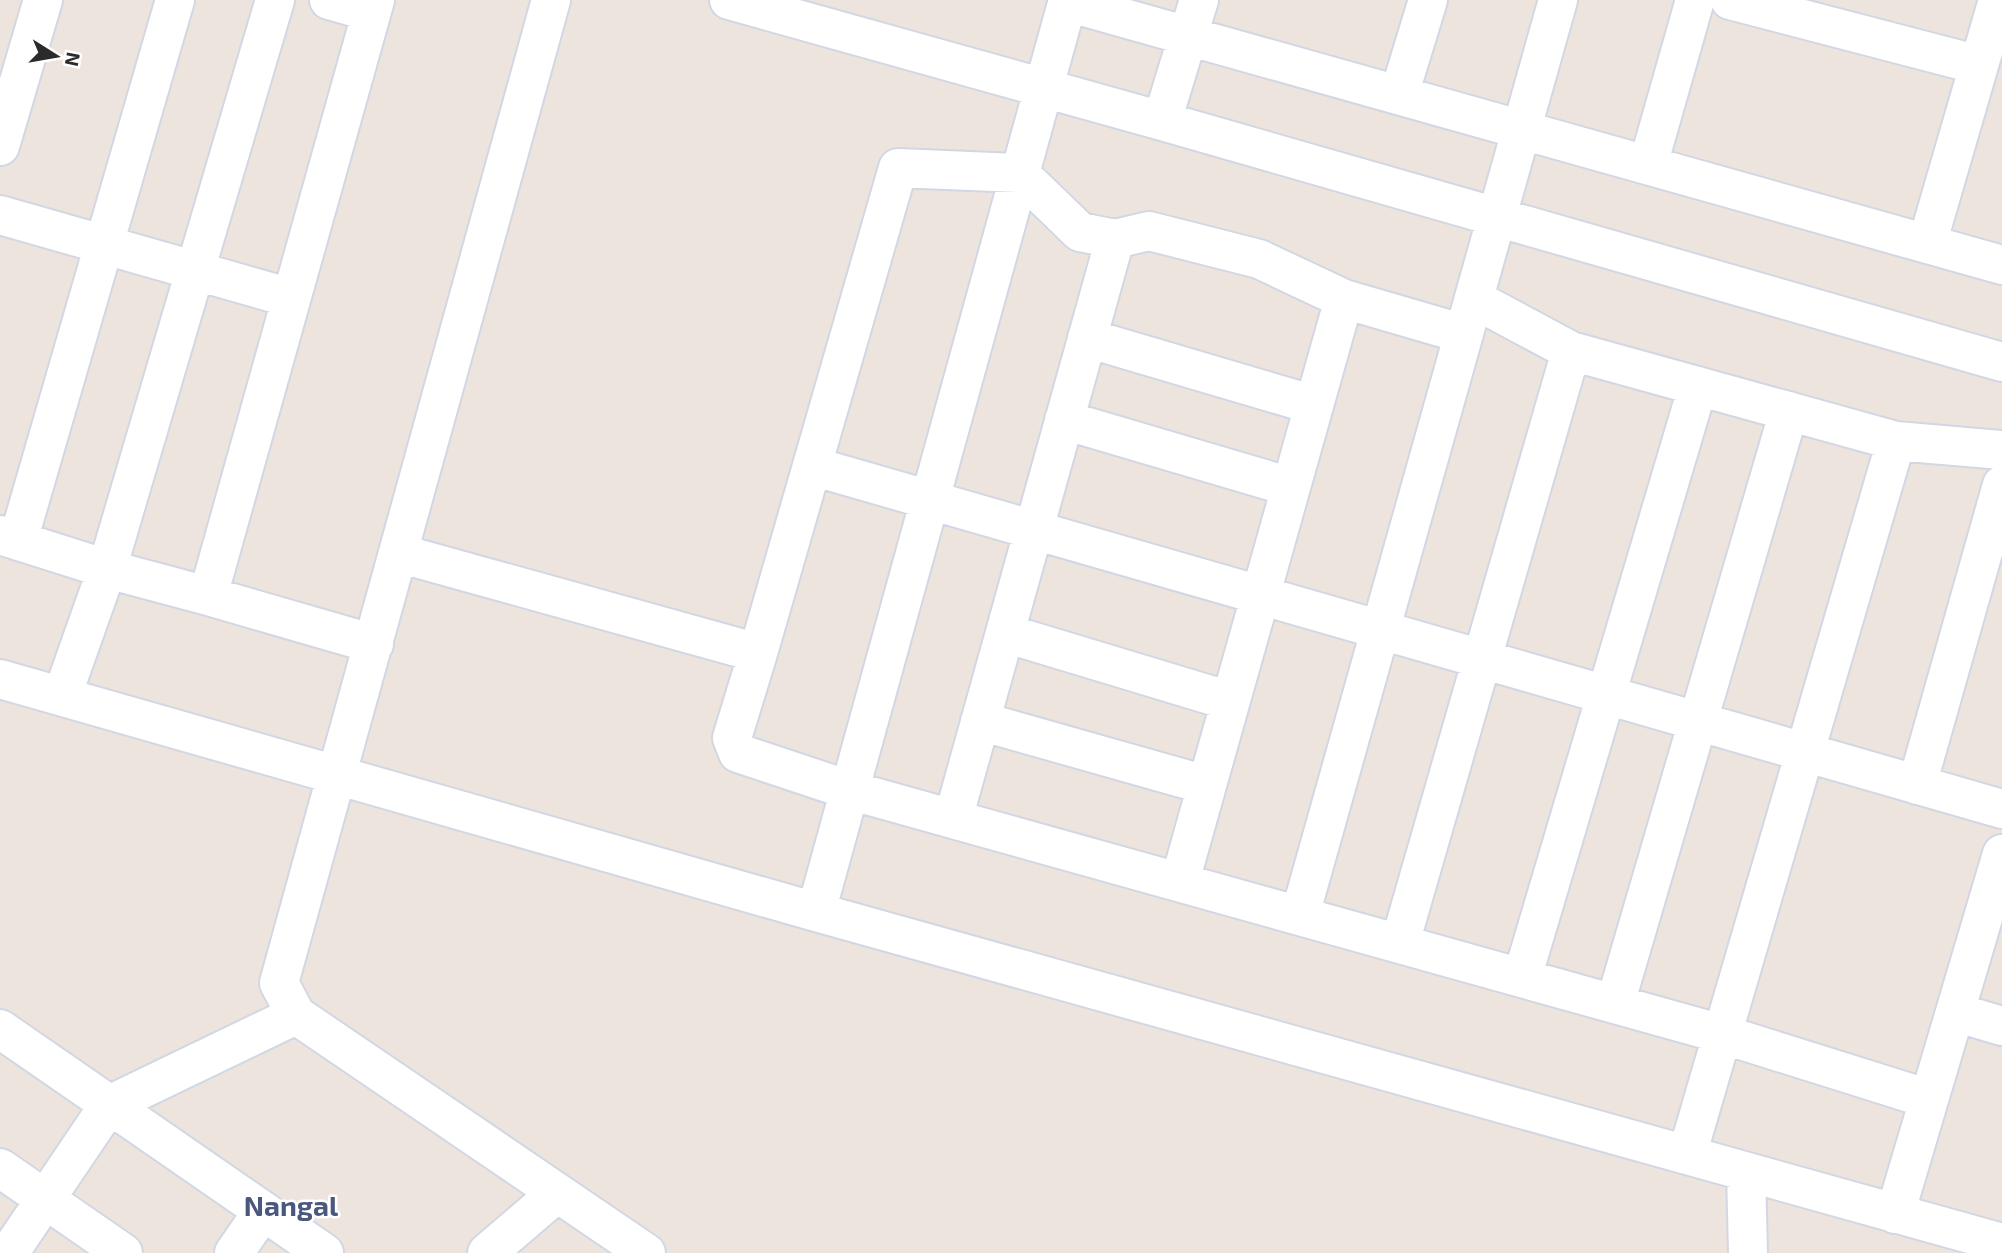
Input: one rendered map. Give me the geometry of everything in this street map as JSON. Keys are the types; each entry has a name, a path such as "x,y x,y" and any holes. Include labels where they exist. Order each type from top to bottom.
{"street":[{"path":"0,146 43,0"},
{"path":"175,0 103,245 9,538 107,569 374,645"},
{"path":"62,696 107,569 275,0"},
{"path":"208,596 373,6 329,0"},
{"path":"551,0 279,983 296,1015 646,1253"},
{"path":"729,0 1043,87 2002,362"},
{"path":"1162,121 1199,0"},
{"path":"1399,95 1428,0"},
{"path":"1300,915 1558,0"},
{"path":"1648,165 1695,0"},
{"path":"1730,0 1979,65"},
{"path":"1927,244 1998,0"},
{"path":"816,912 1068,1 2002,265"},
{"path":"1929,1099 1722,1034 849,790 738,753 732,738 898,168 1019,173 1080,232 1115,239 1149,231 1259,259 1344,299 1469,316 1571,351 1896,441 2002,450"},
{"path":"0,215 291,298"},
{"path":"953,819 1115,239"},
{"path":"1180,881 1344,299"},
{"path":"1087,338 1314,405"},
{"path":"1400,943 1571,351"},
{"path":"1522,978 1698,386"},
{"path":"1615,1004 1789,411"},
{"path":"1064,420 1291,486"},
{"path":"1687,1155 1896,441"},
{"path":"812,466 2002,809"},
{"path":"1917,785 2002,485"},
{"path":"398,553 758,653"},
{"path":"1005,633 1230,701"},
{"path":"0,678 816,912 2002,1243"},
{"path":"981,721 1206,785"},
{"path":"1895,1214 1955,1012 1994,908 2002,854"},
{"path":"1955,1012 2002,1026"},
{"path":"9,1253 109,1105 296,1015"},
{"path":"0,1029 324,1253"},
{"path":"0,1168 122,1253"},
{"path":"1746,1172 1748,1253"},
{"path":"487,1253 557,1193"},
{"path":"234,1253 263,1211"}],"district":[{"name":"Nangal","path":"291,1205"}]}
